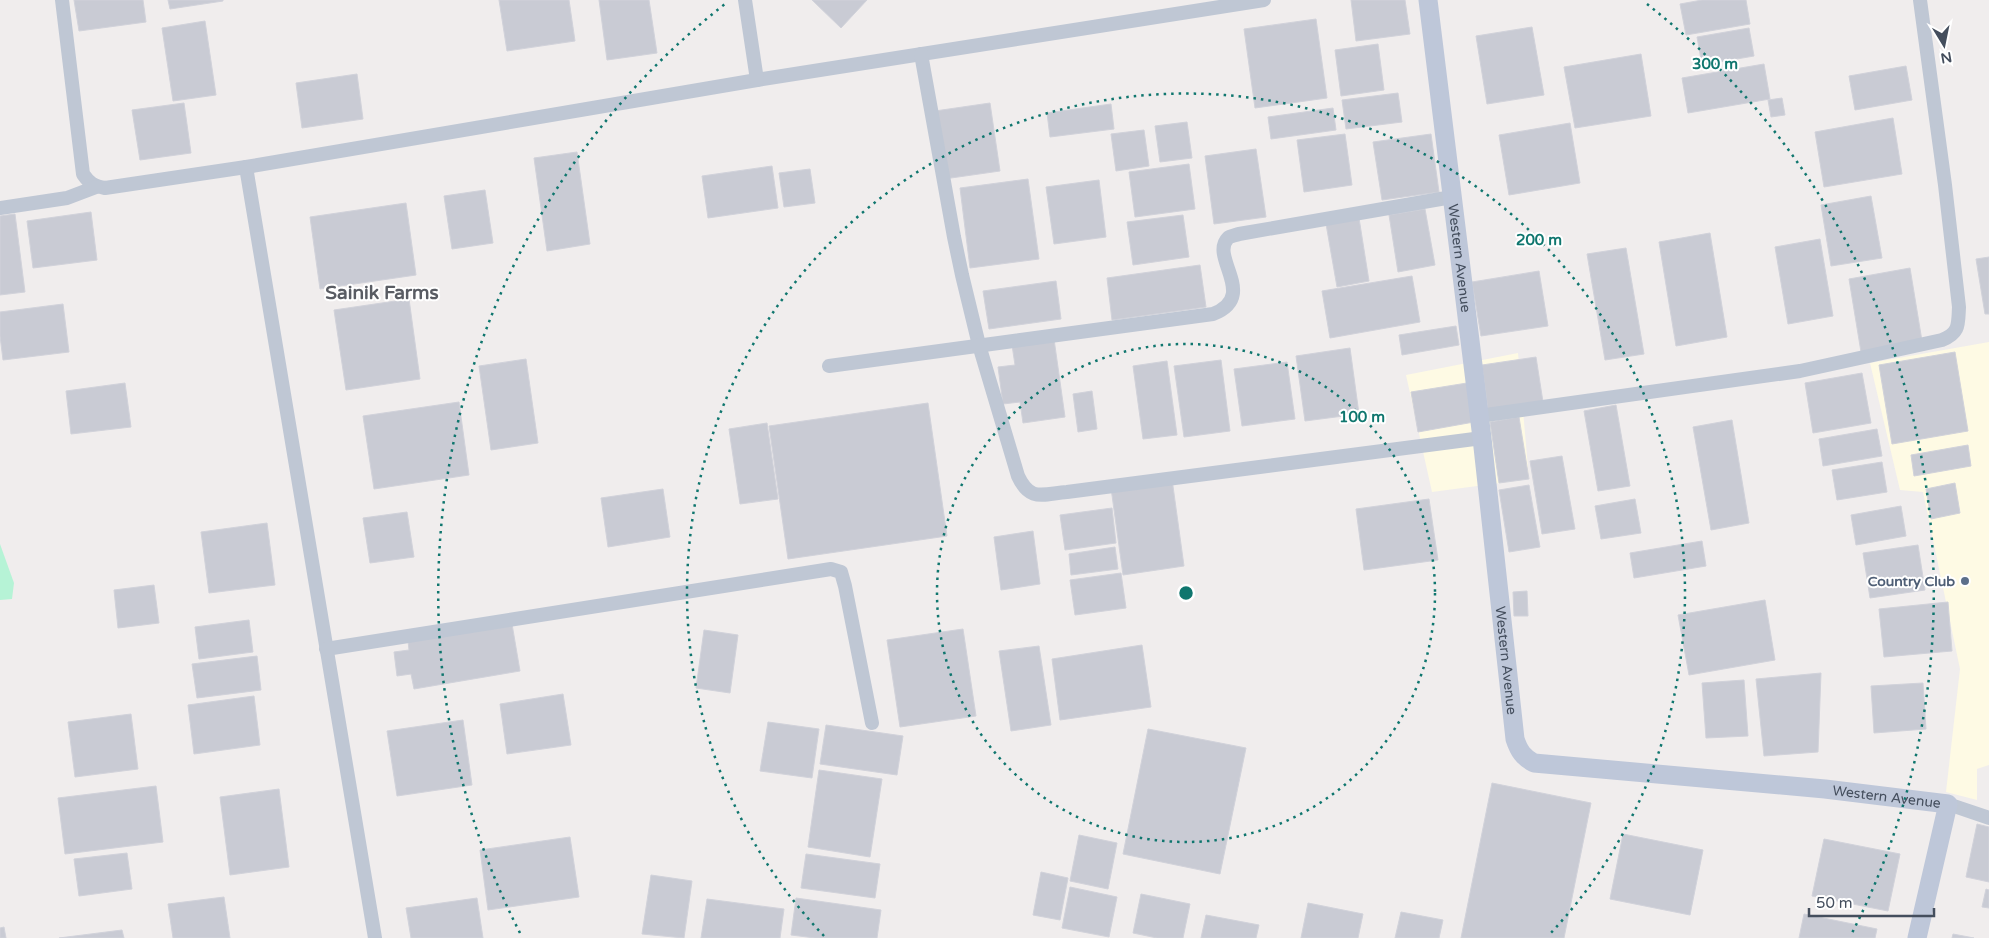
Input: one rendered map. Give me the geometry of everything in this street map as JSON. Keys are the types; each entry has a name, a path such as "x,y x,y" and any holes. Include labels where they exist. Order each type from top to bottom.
{"street":[{"path":"62,0 83,174 88,182 96,187 105,188 246,167 757,80 1264,0"},
{"path":"745,0 757,80"},
{"name":"Western Avenue","path":"1428,0 1482,438 1515,739 1518,750 1524,758 1534,763 1815,788 1948,804 1916,938"},
{"path":"1479,416 1800,371 1942,340 1952,336 1958,326 1959,307 1920,0"},
{"path":"921,54 954,237 979,345 1018,476 1029,494 1067,492 1482,438"},
{"path":"246,167 375,938"},
{"path":"0,208 68,198 96,187"},
{"path":"829,366 1213,314 1224,310 1230,304 1232,296 1233,288 1224,245 1228,238 1239,234 1452,197"},
{"path":"326,649 831,569 841,572 843,578 872,723"},
{"path":"1948,804 1989,818"}],"shaded area":[{"name":"Country Club","path":"1989,342 1989,765 1977,769 1977,800 1946,792 1960,669 1923,492 1900,490 1870,363"},
{"path":"1518,353 1529,479 1432,492 1406,375"}],"green space":[{"path":"0,544 14,583 12,599 0,600"}],"building":[{"path":"74,0 143,0 146,22 79,31"},
{"path":"168,0 223,0 223,1 170,9"},
{"path":"499,0 569,0 575,41 507,51"},
{"path":"599,0 649,0 657,53 607,60"},
{"path":"812,0 867,0 841,28"},
{"path":"1351,0 1405,0 1410,34 1356,41"},
{"path":"1702,0 1746,0 1750,24 1686,35 1680,4"},
{"path":"1316,19 1327,98 1255,108 1244,29"},
{"path":"205,21 216,95 173,101 162,28"},
{"path":"1532,27 1544,95 1487,104 1476,36"},
{"path":"1749,28 1754,56 1702,65 1697,37"},
{"path":"1378,44 1384,90 1341,96 1335,50"},
{"path":"1641,54 1651,116 1575,128 1564,67"},
{"path":"1764,64 1770,99 1688,113 1682,78"},
{"path":"1906,66 1912,100 1855,110 1849,76"},
{"path":"357,74 363,119 302,128 296,83"},
{"path":"1398,93 1402,122 1346,129 1342,100"},
{"path":"1782,98 1785,115 1771,117 1768,100"},
{"path":"184,103 191,153 140,160 132,110"},
{"path":"990,103 1000,171 944,179 935,111"},
{"path":"1111,104 1114,129 1050,137 1047,113"},
{"path":"1333,108 1336,130 1271,139 1268,117"},
{"path":"1893,118 1902,174 1824,187 1815,132"},
{"path":"1187,122 1192,158 1160,162 1155,126"},
{"path":"1570,123 1580,183 1509,195 1499,135"},
{"path":"1144,130 1149,166 1116,171 1111,134"},
{"path":"1345,134 1352,185 1304,192 1297,140"},
{"path":"1431,134 1439,192 1382,200 1373,142"},
{"path":"1256,149 1266,217 1214,224 1205,156"},
{"path":"577,152 590,244 547,251 534,158"},
{"path":"1189,164 1195,209 1135,217 1129,172"},
{"path":"772,166 778,208 708,218 702,176"},
{"path":"810,169 815,203 784,207 779,173"},
{"path":"1028,179 1039,259 970,268 960,188"},
{"path":"1099,180 1106,237 1054,244 1046,187"},
{"path":"485,190 493,243 452,249 444,196"},
{"path":"1871,196 1882,258 1831,266 1821,205"},
{"path":"406,203 416,275 320,289 310,217"},
{"path":"1425,209 1435,265 1398,272 1389,215"},
{"path":"91,212 97,260 33,268 27,221"},
{"path":"15,214 25,292 0,295 0,216"},
{"path":"1183,215 1189,257 1133,265 1127,222"},
{"path":"1359,218 1369,281 1337,287 1326,224"},
{"path":"1710,233 1727,337 1676,346 1659,242"},
{"path":"1820,239 1833,316 1788,324 1775,247"},
{"path":"1626,248 1644,354 1605,360 1587,254"},
{"path":"1989,257 1989,314 1985,314 1976,259"},
{"path":"1200,265 1206,307 1112,320 1107,278"},
{"path":"1910,268 1922,341 1861,352 1849,279"},
{"path":"1539,271 1548,326 1481,336 1472,282"},
{"path":"1412,276 1420,322 1330,338 1322,291"},
{"path":"1056,281 1061,319 989,329 983,291"},
{"path":"409,299 420,379 346,390 334,310"},
{"path":"63,304 69,352 3,360 0,312"},
{"path":"1456,326 1459,345 1402,355 1399,335"},
{"path":"1054,339 1065,417 1023,423 1020,402 1003,404 998,367 1015,365 1012,345"},
{"path":"1350,348 1359,414 1305,421 1296,356"},
{"path":"1955,352 1968,431 1892,444 1879,365"},
{"path":"1536,357 1543,402 1488,410 1482,365"},
{"path":"526,359 538,443 491,450 479,366"},
{"path":"1221,360 1230,431 1184,437 1174,366"},
{"path":"1167,361 1177,435 1143,439 1133,366"},
{"path":"1287,362 1295,419 1242,426 1234,369"},
{"path":"1862,373 1871,423 1813,433 1805,383"},
{"path":"125,383 131,427 71,434 66,391"},
{"path":"1467,383 1474,422 1418,432 1411,392"},
{"path":"1092,391 1097,429 1078,432 1073,394"},
{"path":"459,402 469,475 374,489 363,416"},
{"path":"928,403 947,536 788,559 769,426"},
{"path":"1616,405 1630,486 1598,491 1584,411"},
{"path":"1519,417 1529,479 1499,483 1490,422"},
{"path":"1732,420 1749,523 1711,530 1693,427"},
{"path":"767,423 778,499 740,504 729,429"},
{"path":"1877,429 1882,456 1823,466 1819,439"},
{"path":"1968,445 1971,466 1914,476 1911,455"},
{"path":"1562,456 1575,529 1542,534 1530,461"},
{"path":"1882,462 1887,492 1837,500 1832,470"},
{"path":"1172,479 1184,566 1123,575 1111,488"},
{"path":"1955,483 1960,513 1931,519 1926,489"},
{"path":"1529,485 1540,547 1509,552 1499,490"},
{"path":"663,489 670,537 608,547 601,498"},
{"path":"1429,499 1438,560 1364,570 1356,509"},
{"path":"1635,499 1641,533 1601,539 1595,506"},
{"path":"1901,506 1906,536 1856,545 1851,515"},
{"path":"1112,508 1116,543 1065,550 1060,515"},
{"path":"407,512 414,557 370,563 363,518"},
{"path":"267,523 275,585 209,593 201,532"},
{"path":"1033,531 1040,584 1001,590 994,537"},
{"path":"1702,541 1706,566 1634,578 1630,553"},
{"path":"1918,545 1925,590 1870,598 1863,553"},
{"path":"1115,547 1118,569 1071,575 1069,554"},
{"path":"1121,573 1126,608 1075,615 1070,580"},
{"path":"154,585 159,623 118,628 114,590"},
{"path":"1527,591 1528,616 1514,616 1513,592"},
{"path":"1765,600 1775,660 1689,675 1678,615"},
{"path":"1948,602 1952,651 1884,657 1879,609"},
{"path":"249,620 253,652 199,659 195,627"},
{"path":"512,624 520,671 414,689 411,674 397,676 394,652 409,650 408,641"},
{"path":"963,629 976,716 900,727 887,640"},
{"path":"704,630 738,635 730,693 696,688"},
{"path":"1142,645 1151,707 1060,720 1052,659"},
{"path":"1039,646 1051,725 1011,731 999,651"},
{"path":"257,656 261,690 197,698 192,664"},
{"path":"1821,673 1818,752 1764,756 1756,679"},
{"path":"1744,680 1748,736 1706,738 1702,683"},
{"path":"1923,683 1926,729 1874,733 1871,686"},
{"path":"563,694 571,745 507,754 500,704"},
{"path":"254,696 260,745 194,754 188,705"},
{"path":"131,714 138,769 75,777 68,722"},
{"path":"463,720 472,785 397,796 387,731"},
{"path":"768,722 819,729 812,778 760,771"},
{"path":"826,725 903,736 897,775 820,764"},
{"path":"1148,729 1246,748 1220,874 1123,854"},
{"path":"819,770 882,779 870,857 808,847"},
{"path":"1492,783 1591,803 1564,938 1461,938"},
{"path":"156,786 163,842 65,854 58,798"},
{"path":"279,789 289,867 230,875 220,797"},
{"path":"1977,824 1989,827 1989,882 1966,877"},
{"path":"1623,834 1703,850 1690,915 1610,899"},
{"path":"1079,835 1117,843 1108,889 1070,881"},
{"path":"570,837 579,897 488,910 480,850"},
{"path":"1824,839 1900,854 1888,911 1812,896"},
{"path":"127,853 132,889 79,896 74,859"},
{"path":"806,854 880,864 875,898 801,888"},
{"path":"1041,872 1068,878 1060,920 1033,915"},
{"path":"651,875 692,881 684,938 642,934"},
{"path":"1070,887 1117,897 1109,937 1062,928"},
{"path":"1986,889 1989,890 1989,908 1982,907"},
{"path":"1141,894 1190,904 1183,938 1157,938 1133,933"},
{"path":"224,897 230,938 173,938 168,904"},
{"path":"477,898 483,938 411,938 406,908"},
{"path":"796,898 881,910 877,938 815,938 791,935"},
{"path":"707,899 784,909 780,938 701,938"},
{"path":"1308,903 1363,914 1358,938 1301,938"},
{"path":"1401,912 1443,920 1439,938 1395,938"},
{"path":"1804,914 1877,929 1875,938 1799,938"},
{"path":"1206,915 1259,925 1256,938 1201,938"},
{"path":"4,927 6,938 0,938 0,928"},
{"path":"122,930 124,938 59,938"},
{"path":"1953,934 1974,938 1952,938"}],"place":[{"name":"Country Club","path":"1965,581"}],"district":[{"name":"Sainik Farms","path":"382,293"}]}
